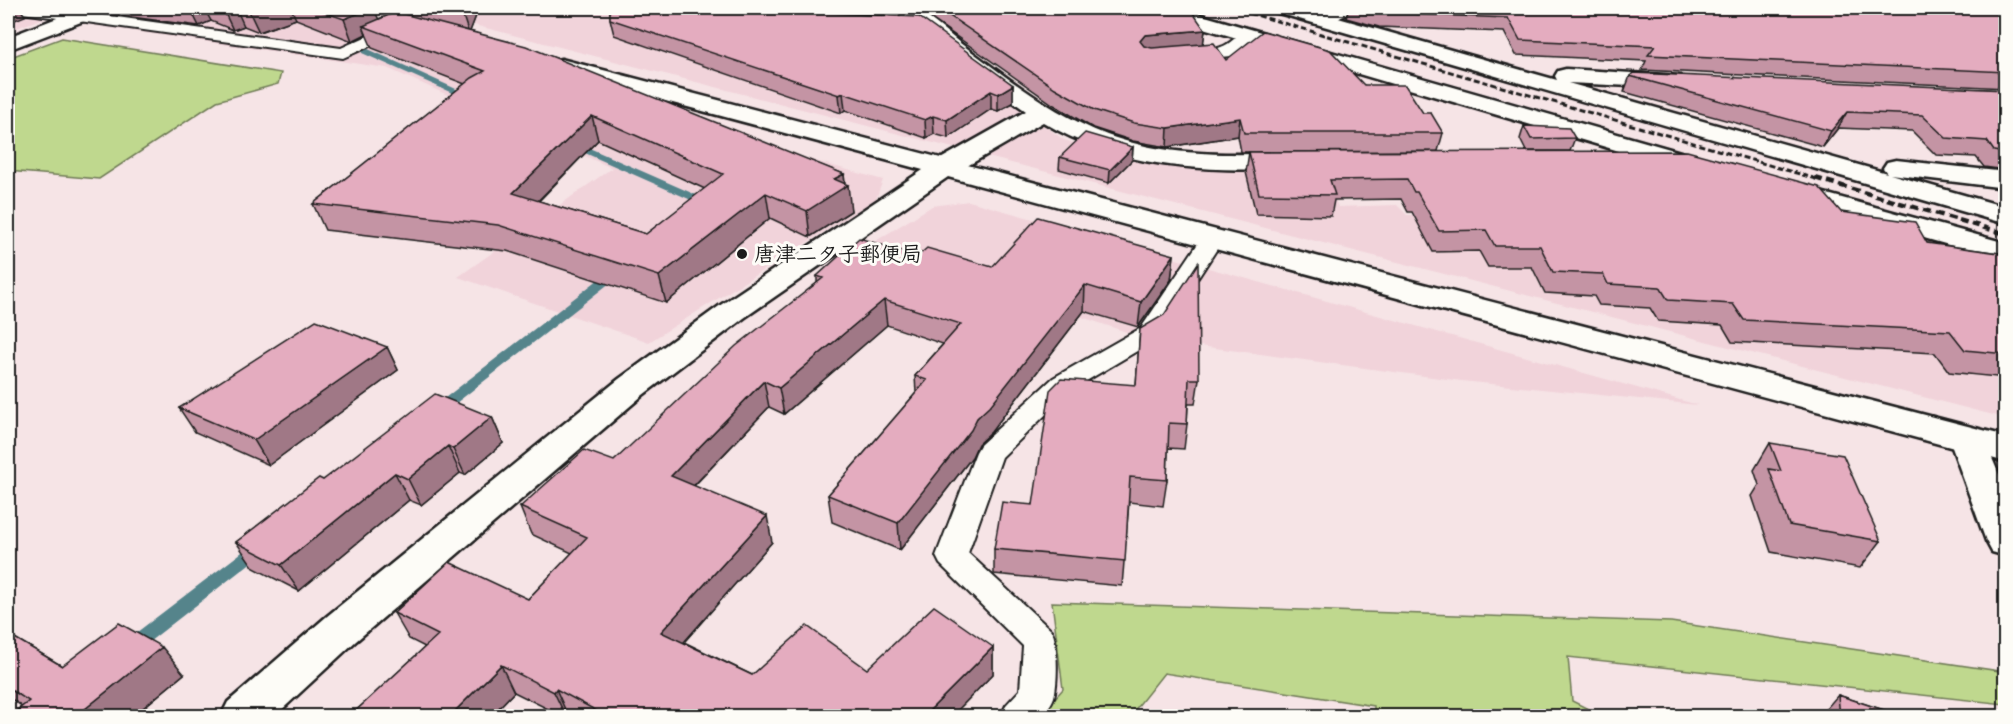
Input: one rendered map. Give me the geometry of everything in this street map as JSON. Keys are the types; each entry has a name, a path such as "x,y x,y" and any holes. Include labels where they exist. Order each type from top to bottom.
{"street":[{"path":"1156,8 1713,170"},
{"path":"1282,8 2006,216"},
{"path":"8,44 91,12"},
{"path":"361,13 417,28"},
{"path":"901,16 926,26 1044,112 1083,135 1138,152 1197,162 1321,161"},
{"path":"537,59 2006,449"},
{"path":"1541,82 1564,76 1695,82"},
{"path":"244,717 341,629 631,387 733,312 946,167 974,154 1025,121 1044,112"},
{"path":"1597,161 1633,161 1657,154"},
{"path":"1846,170 1896,168 2006,180"},
{"path":"1769,186 2006,252"},
{"path":"1967,439 2006,541"}],"lane":[{"path":"22,8 91,12 343,53 417,28"},
{"path":"1324,20 1349,8 1395,9"},
{"path":"1172,56 1226,52 1247,36"},
{"path":"1018,717 1037,696 1040,641 951,556 990,452 1062,384 1150,333 1213,238"}],"shaded area":[{"path":"8,8 71,8 8,31"},
{"path":"128,8 280,9 883,180 876,199 649,342 458,277 612,168 387,68 92,25"},
{"path":"408,8 761,8 956,61 1064,140 1136,162 1323,167 1338,207 1397,205 1407,215 1551,215 1739,181 2005,257 2005,418"},
{"path":"969,201 1698,405 1462,381 1147,339 981,283 858,252 932,206"}],"green space":[{"path":"62,38 281,73 278,84 217,101 99,179 8,171 8,58"},
{"path":"1052,602 1671,622 2006,672 2005,704 1568,657 1572,701 1602,716 1374,716 1374,706 1164,673 1130,716 1039,716 1063,689"}],"building":[{"path":"240,8 260,8 249,11"},
{"path":"312,8 372,8 344,19"},
{"path":"442,8 464,8 462,13"},
{"path":"610,8 782,8 786,11 919,17 1013,85 998,94 991,91 947,120 933,116 925,120 843,93 839,95 610,19"},
{"path":"938,8 1182,8 1191,10 1205,30 1145,35 1140,41 1144,46 1152,48 1214,43 1226,60 1263,31 1330,50 1364,85 1405,85 1423,113 1431,113 1443,133 1244,133 1240,118 1168,128 1134,123 1094,110 1055,88"},
{"path":"1363,8 2006,8 2006,72 1648,55 1655,46 1520,40 1508,18 1382,13"},
{"path":"396,12 526,46 844,174 834,179 848,185 807,211 766,193 659,276 498,225 313,204 472,78 485,71 363,26","holes":["592,116 723,174 646,234 513,193"]},
{"path":"1633,73 2006,90 2006,153 1994,151 1987,141 1946,138 1922,115 1847,112 1831,131 1630,76"},
{"path":"1524,126 1569,128 1575,138 1531,139"},
{"path":"1085,133 1133,147 1110,170 1060,157"},
{"path":"1687,151 1819,187 1841,212 1915,222 1927,243 2006,254 2006,354 1965,350 1950,331 1744,320 1733,304 1668,300 1660,287 1608,284 1603,274 1553,272 1540,246 1495,246 1486,230 1439,231 1407,179 1330,180 1335,195 1259,194 1249,152"},
{"path":"1038,217 1174,255 1141,302 1085,285 990,406 977,418 971,430 898,523 828,495 927,380 915,376 961,324 884,300 779,388 764,381 671,476 767,516 661,632 752,675 807,626 867,669 934,606 993,647 923,717 608,717 556,689 554,692 501,665 449,717 349,717 438,635 394,613 449,562 528,599 587,537 520,507 584,450 614,461 736,346 823,278 817,276 859,238 918,256 927,248 992,267"},
{"path":"1198,263 1199,379 1189,379 1187,424 1169,423 1167,480 1130,477 1125,561 994,549 1002,502 1033,505 1050,390 1061,379 1136,385 1140,329 1164,315"},
{"path":"316,320 387,347 254,440 179,408"},
{"path":"435,394 492,417 453,449 448,446 408,479 395,473 281,565 236,542 319,478 323,480"},
{"path":"1770,443 1843,455 1881,541 1789,525 1769,469 1781,471"},
{"path":"119,623 162,647 75,717 9,717 29,701 8,688 8,634 62,666"},
{"path":"1838,695 1905,717 1840,717"}],"waterway":[{"path":"365,51 471,98"},
{"path":"571,143 706,203 702,205"},
{"path":"437,411 616,272"},
{"path":"130,647 260,547"}],"railway":[{"path":"1232,8 1820,180"},
{"path":"1815,178 2006,234"}],"place":[{"name":"唐津二タ子郵便局","path":"742,254"}]}
